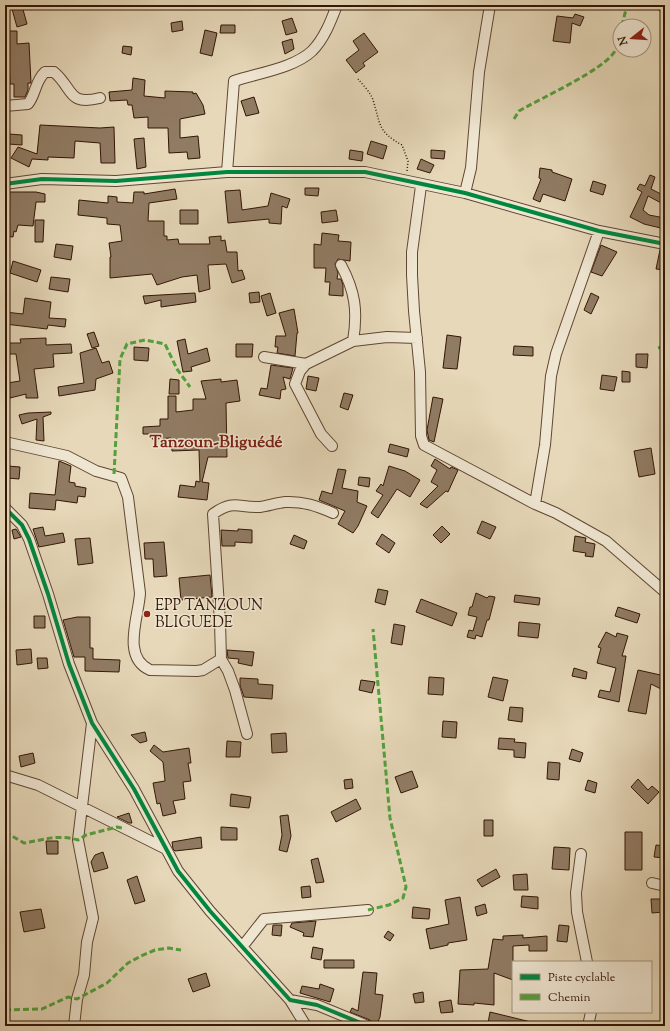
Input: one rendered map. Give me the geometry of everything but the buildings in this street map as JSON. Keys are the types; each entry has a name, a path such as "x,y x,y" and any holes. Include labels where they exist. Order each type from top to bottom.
{"street":[{"path":"227,172 234,81 291,64 311,51 321,39 337,5"},
{"path":"465,193 471,168 479,72 490,5"},
{"path":"5,106 28,104 33,98 39,77 45,72 54,72 62,79 70,92 77,99 87,101 100,98"},
{"path":"5,184 42,179 116,181 227,172 365,172 421,186 465,193 599,231 665,244"},
{"path":"421,186 412,260 413,298 418,338 420,372 421,436 424,445 535,504 556,513 606,541 665,592"},
{"path":"535,504 544,446 551,376 556,354 599,231"},
{"path":"341,265 355,298 353,341"},
{"path":"332,446 322,434 295,384 300,371 306,364 353,341 387,337 418,338"},
{"path":"264,357 306,364"},
{"path":"5,442 67,456 96,471 121,478 128,496 140,593 140,606 133,637 139,661 144,667 150,670 197,671 203,670 221,659"},
{"path":"247,734 235,690 228,671 221,659 213,514 229,505 238,504 261,507 285,502 312,504 333,513"},
{"path":"5,508 22,525 29,539 46,588 69,664 92,723 130,783 178,871 242,947 290,1000 306,1026"},
{"path":"74,1026 77,998 84,975 87,942 94,918 78,840 92,723"},
{"path":"5,775 38,785 166,849"},
{"path":"581,854 576,893 577,912 587,961"},
{"path":"652,883 665,886"},
{"path":"242,947 264,919 368,910"},
{"path":"290,1000 317,1005 368,1026"},
{"path":"588,1026 591,1013"}],"path":[{"path":"358,79 373,98 376,115 386,136 402,145 408,161 406,182"}],"marked path":[{"path":"624,18 625,13 632,5"},
{"path":"640,5 658,8 665,14"},
{"path":"514,119 519,111 586,75 612,54"},
{"path":"114,474 120,359 127,344 145,340 165,344 177,369 190,387"},
{"path":"658,348 665,346"},
{"path":"368,910 389,905 403,898 406,887 390,818 373,629"},
{"path":"5,832 24,843 51,838 70,838 78,840 86,835 117,827 122,828"},
{"path":"5,1010 42,1009 68,997 77,999 107,983 128,963 141,956 155,950 169,948 181,950"}],"cycle path":[{"path":"5,184 42,179 116,181 227,172 365,172 465,193 599,231 665,244"},
{"path":"5,508 22,525 29,539 48,594 69,664 92,723 134,789 178,871 210,911 290,1000 317,1005 368,1026"}],"place":[{"name":"EPP TANZOUN BLIGUEDE","path":"147,614"}],"district":[{"name":"Tanzoun-Bliguédé","path":"216,441"}]}
